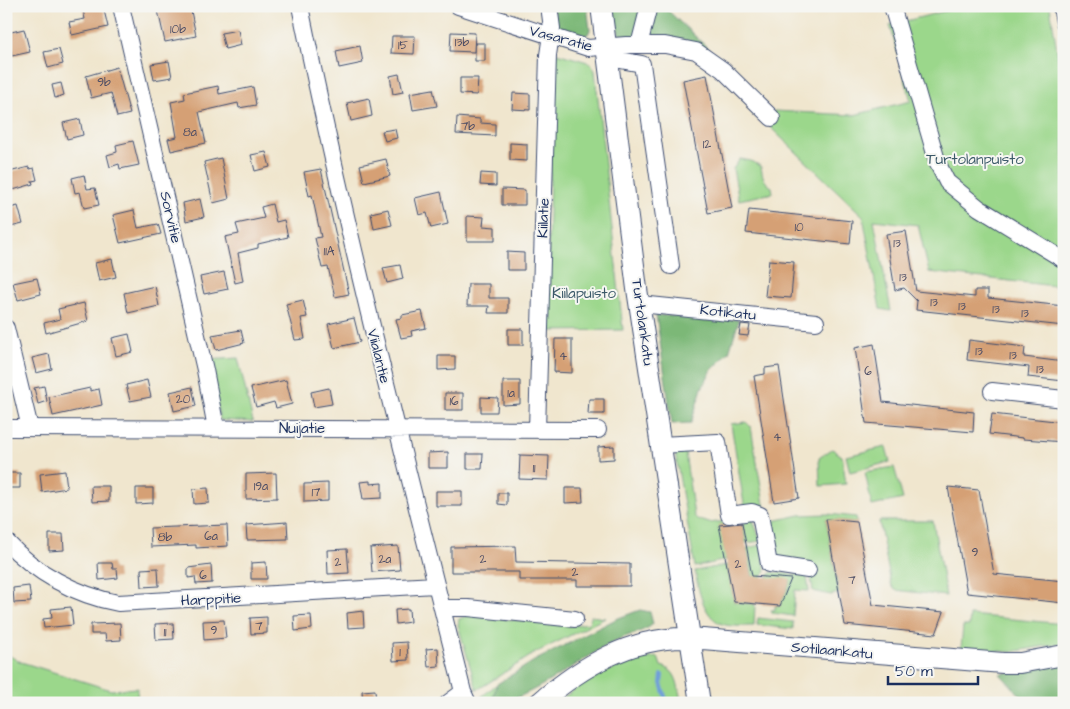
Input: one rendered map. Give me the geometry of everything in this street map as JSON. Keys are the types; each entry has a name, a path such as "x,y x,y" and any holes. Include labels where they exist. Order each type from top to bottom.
{"main road":[{"name":"Turtolankatu","path":"601,6 660,445 700,703"},
{"name":"Sotilaankatu","path":"540,703 578,673 611,654 661,638 690,638 1003,663 1020,663 1064,655"}],"street":[{"name":"Sorvitie","path":"121,6 204,361 216,428"},
{"name":"Viialantie","path":"300,6 397,429 435,585 465,697"},
{"name":"Vasaratie","path":"458,6 551,37 608,53"},
{"name":"Kiilatie","path":"538,430 548,55 552,24 549,6"},
{"path":"640,45 649,6"},
{"path":"892,6 938,164 947,182 979,208 1064,260"},
{"path":"1061,6 1064,22"},
{"path":"608,53 640,45 680,46 696,51 723,70 772,118"},
{"path":"608,53 642,64 671,266"},
{"name":"Kotikatu","path":"640,304 816,322"},
{"path":"6,328 30,428"},
{"path":"992,391 1064,399"},
{"name":"Nuijatie","path":"6,428 598,430"},
{"path":"660,445 718,442 729,515 752,512 760,515 769,564 808,570"},
{"name":"Harppitie","path":"6,540 24,559 52,578 92,596 118,603 435,585"},
{"path":"442,608 468,608 574,619"},
{"path":"448,703 465,697"}],"green space":[{"path":"553,6 587,6 590,30 588,34 579,37 557,29"},
{"path":"612,6 663,6 711,51 683,40 623,37 619,34"},
{"name":"Turtolanpuisto","path":"965,6 1050,6 1064,95 1064,287 929,272 918,225 874,220 891,311 880,309 863,216 769,126 774,111 854,115 911,101 890,25"},
{"name":"Kiilapuisto","path":"557,53 591,63 595,71 623,330 546,331 553,58"},
{"path":"740,159 751,161 761,166 764,178 772,187 773,193 739,200 733,169"},
{"path":"656,315 739,320 729,352 711,371 702,388 691,423 672,424"},
{"path":"238,358 253,422 220,420 207,360"},
{"path":"746,422 751,427 765,510 745,510 731,424"},
{"path":"886,447 890,462 850,472 846,456"},
{"path":"832,449 842,456 846,484 820,486 819,458"},
{"path":"682,450 685,453 694,516 709,523 752,518 761,541 746,543 742,521 720,525 726,560 695,567 675,452"},
{"path":"894,467 903,499 872,506 865,472"},
{"path":"828,514 856,517 857,522 826,519 839,593 831,595 813,591 809,566 780,560 776,555 772,559 769,550 778,548 775,534 766,535 764,517 773,521 800,515"},
{"path":"879,521 933,521 946,596 895,590 891,584"},
{"path":"761,545 766,572 754,583 747,548"},
{"path":"727,565 734,602 755,604 754,626 722,624 710,615 702,601 695,571"},
{"path":"772,572 807,576 809,591 795,590 793,616 773,613 771,610 775,610 775,606 780,606 791,580 758,587"},
{"path":"640,610 650,612 653,624 650,627 615,641 555,678 522,695 495,703 493,698 497,684 534,661 616,619"},
{"path":"469,615 569,626 589,623 591,616 605,618 535,653 477,690 458,625 459,619"},
{"path":"970,615 1064,624 1064,643 1010,652 961,648 963,626 969,626"},
{"path":"758,618 793,622 793,629 757,625"},
{"path":"6,654 21,662 111,690 137,688 138,703 6,703"},
{"path":"658,657 661,666 667,668 674,675 681,702 556,703 579,687 617,667 631,662"},
{"path":"1064,662 1064,703 1028,703 1000,674"},
{"path":"497,684 493,698 495,703 479,703 480,698"}],"building":[{"path":"82,6 103,6 108,27 72,35 69,22 85,19"},
{"path":"157,6 190,6 196,36 165,42"},
{"path":"24,29 30,52 12,56 7,33"},
{"path":"238,30 241,45 225,49 221,33"},
{"path":"451,32 475,33 474,52 450,51"},
{"path":"392,36 415,36 414,54 391,53"},
{"path":"475,43 485,43 485,61 475,61"},
{"path":"360,46 363,63 339,68 336,51"},
{"path":"59,49 63,64 48,68 44,52"},
{"path":"169,61 172,77 154,80 151,64"},
{"path":"117,67 130,114 117,117 111,93 91,98 86,76"},
{"path":"399,74 403,92 393,94 390,76"},
{"path":"707,75 732,208 708,213 683,80"},
{"path":"460,78 478,78 477,95 460,94"},
{"path":"61,83 64,95 55,98 52,85"},
{"path":"218,86 219,94 253,87 256,105 239,108 238,103 199,112 206,143 171,151 168,139 177,137 171,102 185,99 184,93"},
{"path":"433,89 437,106 413,110 410,93"},
{"path":"513,93 530,94 530,110 512,109"},
{"path":"369,98 372,116 351,121 347,103"},
{"path":"457,117 480,119 480,123 495,124 495,136 456,134"},
{"path":"80,119 83,135 67,139 63,123"},
{"path":"395,129 397,138 385,141 382,131"},
{"path":"133,141 139,165 120,169 119,164 110,167 107,155 117,152 116,145"},
{"path":"510,143 527,144 527,161 510,160"},
{"path":"266,152 270,167 255,171 251,155"},
{"path":"221,158 229,199 213,203 204,162"},
{"path":"386,159 390,176 364,182 360,165"},
{"path":"29,167 30,169 34,168 37,180 32,181 33,184 13,190 7,175 10,175 9,172"},
{"path":"321,169 349,294 335,297 328,267 322,268 315,238 321,237 312,195 309,196 304,172"},
{"path":"481,173 496,174 496,186 480,185"},
{"path":"84,175 87,189 95,188 99,205 84,208 80,192 75,193 72,178"},
{"path":"502,189 525,190 525,205 502,205"},
{"path":"441,192 448,224 431,228 427,213 419,215 415,198"},
{"path":"200,199 204,217 186,221 183,203"},
{"path":"272,204 276,222 284,220 288,237 258,244 258,248 238,253 243,281 235,283 225,237 239,234 236,224 264,218 261,207"},
{"path":"18,206 23,224 6,228 6,209"},
{"path":"388,209 392,225 374,229 371,213"},
{"path":"134,210 138,228 158,224 161,234 120,243 113,215"},
{"path":"749,210 852,221 850,244 746,233"},
{"path":"467,216 484,217 483,226 495,227 495,241 467,241"},
{"path":"906,231 916,291 975,297 975,290 988,290 988,298 1064,306 1064,326 916,310 917,301 904,288 895,290 886,234"},
{"path":"507,252 524,253 524,270 507,270"},
{"path":"112,259 116,277 99,281 95,263"},
{"path":"769,260 794,262 791,298 765,296"},
{"path":"400,265 403,279 387,283 383,268"},
{"path":"224,272 228,289 204,294 200,277"},
{"path":"37,278 41,294 18,300 13,283"},
{"path":"468,284 489,284 489,298 508,298 508,313 488,313 489,306 467,306"},
{"path":"155,286 159,306 128,313 124,293"},
{"path":"303,300 307,317 301,318 305,339 295,340 286,304"},
{"path":"84,303 88,321 46,333 44,323 60,319 58,309"},
{"path":"422,311 426,328 411,331 412,336 401,338 396,319 402,318 402,315"},
{"path":"354,318 360,342 334,348 328,324"},
{"path":"741,324 750,325 748,336 739,335"},
{"path":"508,329 523,329 523,345 508,345"},
{"path":"241,330 244,343 216,350 212,335"},
{"path":"129,334 133,352 116,356 112,338"},
{"path":"555,339 572,339 572,373 554,372"},
{"path":"969,340 1025,347 1024,357 1064,362 1064,381 1028,377 1029,367 967,360"},
{"path":"874,344 883,402 974,412 973,432 866,423 855,348"},
{"path":"49,354 52,369 36,373 32,358"},
{"path":"438,356 455,356 455,369 438,370"},
{"path":"779,366 799,498 774,502 754,376 765,374 765,368"},
{"path":"147,380 151,397 130,401 126,385"},
{"path":"286,380 292,404 276,408 274,402 256,407 251,388"},
{"path":"503,381 520,381 520,404 503,405"},
{"path":"44,386 47,401 38,404 34,388"},
{"path":"192,387 196,406 174,411 170,392"},
{"path":"90,388 90,391 99,389 102,405 53,416 49,397"},
{"path":"329,388 332,404 314,407 311,392"},
{"path":"445,393 463,393 463,410 445,410"},
{"path":"481,397 498,398 497,412 481,412"},
{"path":"589,399 604,399 604,414 588,414"},
{"path":"992,414 1064,422 1064,442 989,434"},
{"path":"614,446 614,459 598,460 598,447"},
{"path":"448,452 448,468 428,468 428,453"},
{"path":"467,454 483,454 482,469 467,469"},
{"path":"520,455 549,456 548,480 519,479"},
{"path":"65,471 67,488 42,492 40,474"},
{"path":"6,473 20,473 20,488 6,488"},
{"path":"276,473 277,498 246,499 246,474"},
{"path":"370,481 370,484 382,483 382,498 363,499 360,482"},
{"path":"328,483 328,501 304,502 304,484"},
{"path":"91,486 109,486 109,501 92,502"},
{"path":"948,487 979,490 994,574 1064,581 1064,603 967,593"},
{"path":"136,488 153,488 153,503 136,504"},
{"path":"208,488 209,503 194,504 193,489"},
{"path":"565,488 582,488 583,502 565,503"},
{"path":"436,491 462,491 462,506 436,506"},
{"path":"498,493 507,493 507,505 498,504"},
{"path":"826,519 857,522 873,605 944,612 936,634 845,625"},
{"path":"287,522 288,539 247,540 246,525"},
{"path":"742,523 752,576 791,579 780,606 734,602 719,525"},
{"path":"227,525 228,546 196,548 196,545 151,547 150,528"},
{"path":"49,534 63,534 64,550 49,551"},
{"path":"398,546 400,570 372,572 370,548"},
{"path":"515,546 516,562 630,564 630,586 577,586 577,580 519,580 519,572 451,572 451,547"},
{"path":"347,549 349,573 328,574 327,550"},
{"path":"266,562 267,579 251,579 251,563"},
{"path":"98,563 112,563 113,569 117,569 118,578 99,580"},
{"path":"211,565 212,583 196,584 195,577 188,578 188,568"},
{"path":"158,568 159,586 142,587 141,569"},
{"path":"29,586 31,602 14,603 13,588"},
{"path":"71,607 73,625 44,628 43,619 52,618 51,609"},
{"path":"409,609 410,622 396,624 395,610"},
{"path":"363,611 364,627 348,628 347,613"},
{"path":"311,615 312,629 295,631 294,616"},
{"path":"267,617 267,633 251,634 250,618"},
{"path":"224,620 226,638 204,640 203,621"},
{"path":"120,623 121,640 106,641 105,634 91,634 91,624"},
{"path":"173,623 174,639 156,640 155,624"},
{"path":"407,642 408,660 393,661 392,643"},
{"path":"438,648 439,666 428,667 426,649"},
{"path":"375,690 376,703 363,703 362,691"}],"waterway":[{"path":"662,675 661,683 666,700"}]}
